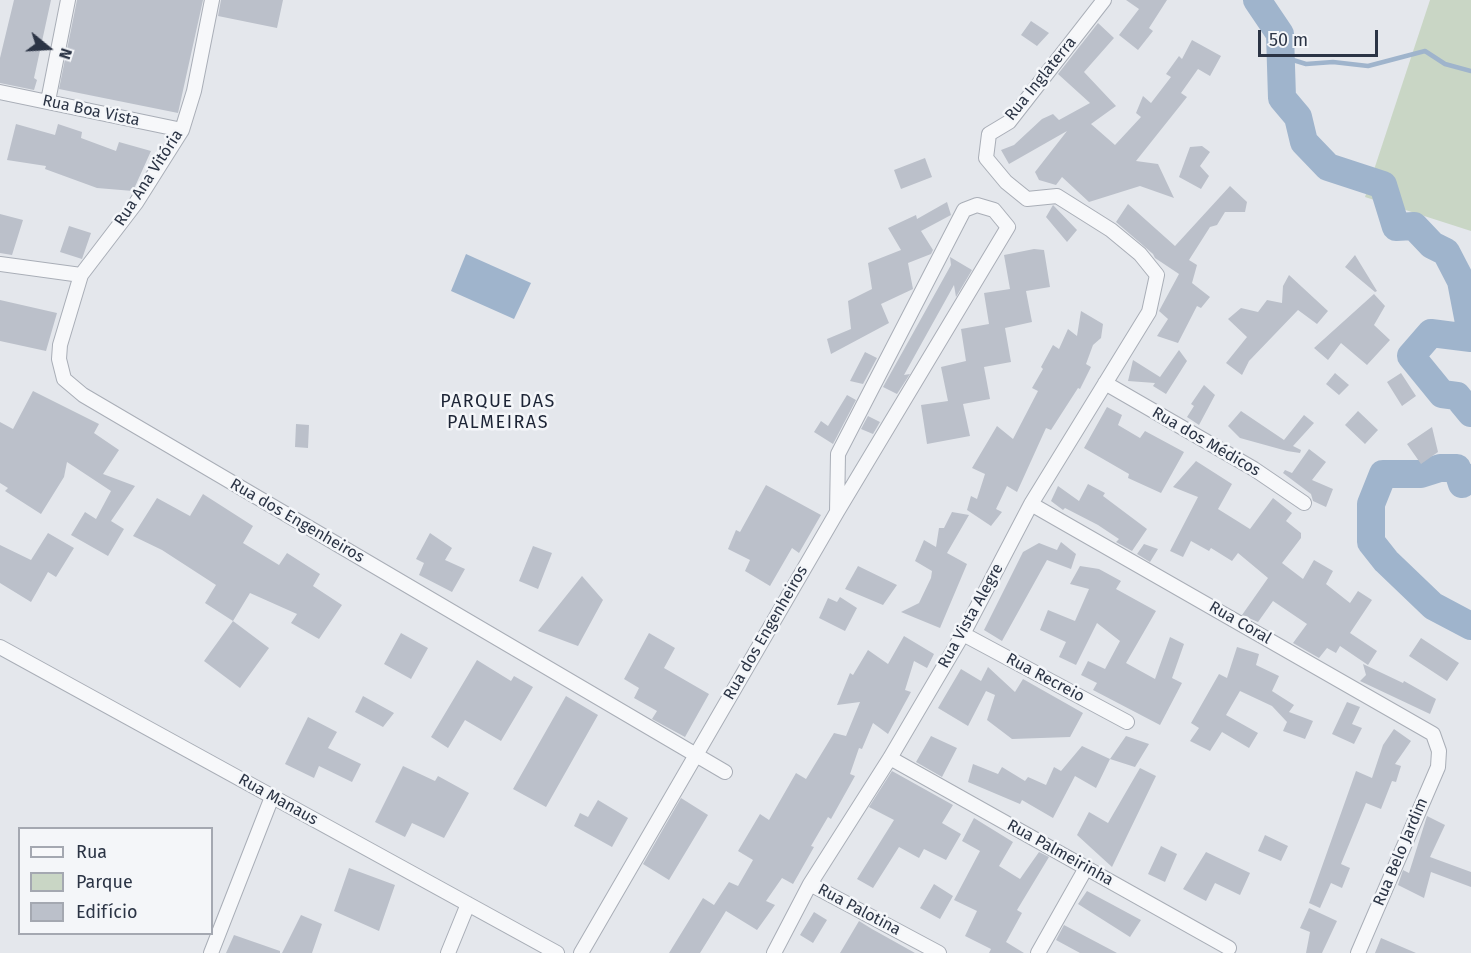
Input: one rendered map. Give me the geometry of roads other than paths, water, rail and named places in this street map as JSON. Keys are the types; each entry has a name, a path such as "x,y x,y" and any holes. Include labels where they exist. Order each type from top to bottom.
{"street":[{"path":"48,101 68,0"},
{"name":"Rua Ana Vitória","path":"81,275 136,203 182,130 194,90 212,0"},
{"name":"Rua Inglaterra","path":"1104,0 1009,122 989,134 986,158 1006,182 1028,199 1057,196 1111,230 1140,254 1157,275"},
{"name":"Rua Boa Vista","path":"0,92 182,130"},
{"name":"Rua dos Engenheiros","path":"581,953 837,512 1008,227 994,210 977,205 964,210 838,454 837,512"},
{"path":"0,264 81,275"},
{"name":"Rua dos Engenheiros","path":"81,275 58,359 64,378 83,395 725,772"},
{"name":"Rua Vista Alegre","path":"774,953 810,884 890,758 963,634 1031,504 1149,312 1157,275"},
{"name":"Rua dos Médicos","path":"1105,383 1254,469 1304,503"},
{"name":"Rua Coral","path":"1031,504 1433,734 1439,751"},
{"name":"Rua Recreio","path":"963,634 1127,722"},
{"name":"Rua Manaus","path":"0,647 557,953"},
{"name":"Rua Belo Jardim","path":"1358,953 1438,767 1439,751"},
{"name":"Rua Palmeirinha","path":"890,758 1229,948"},
{"path":"211,953 272,796"},
{"path":"1038,953 1086,868"},
{"name":"Rua Palotina","path":"810,884 939,953"},
{"path":"448,953 468,904"}],"water":[{"path":"466,254 531,283 514,319 451,291"}],"waterway":[{"path":"1257,0 1280,34 1282,98 1298,117 1304,142 1328,167 1383,185 1396,227 1414,226 1432,245 1446,252 1461,281 1471,333"},
{"path":"1280,56 1306,64 1333,62 1368,66 1425,51 1445,64 1471,71"},
{"path":"1471,338 1431,333 1411,356 1442,394 1457,396 1471,413"},
{"path":"1471,478 1462,484 1457,468 1440,468 1421,474 1383,474 1371,504 1371,542 1386,561 1433,606 1471,626"}],"district":[{"name":"PARQUE DAS PALMEIRAS","path":"498,412"}]}
